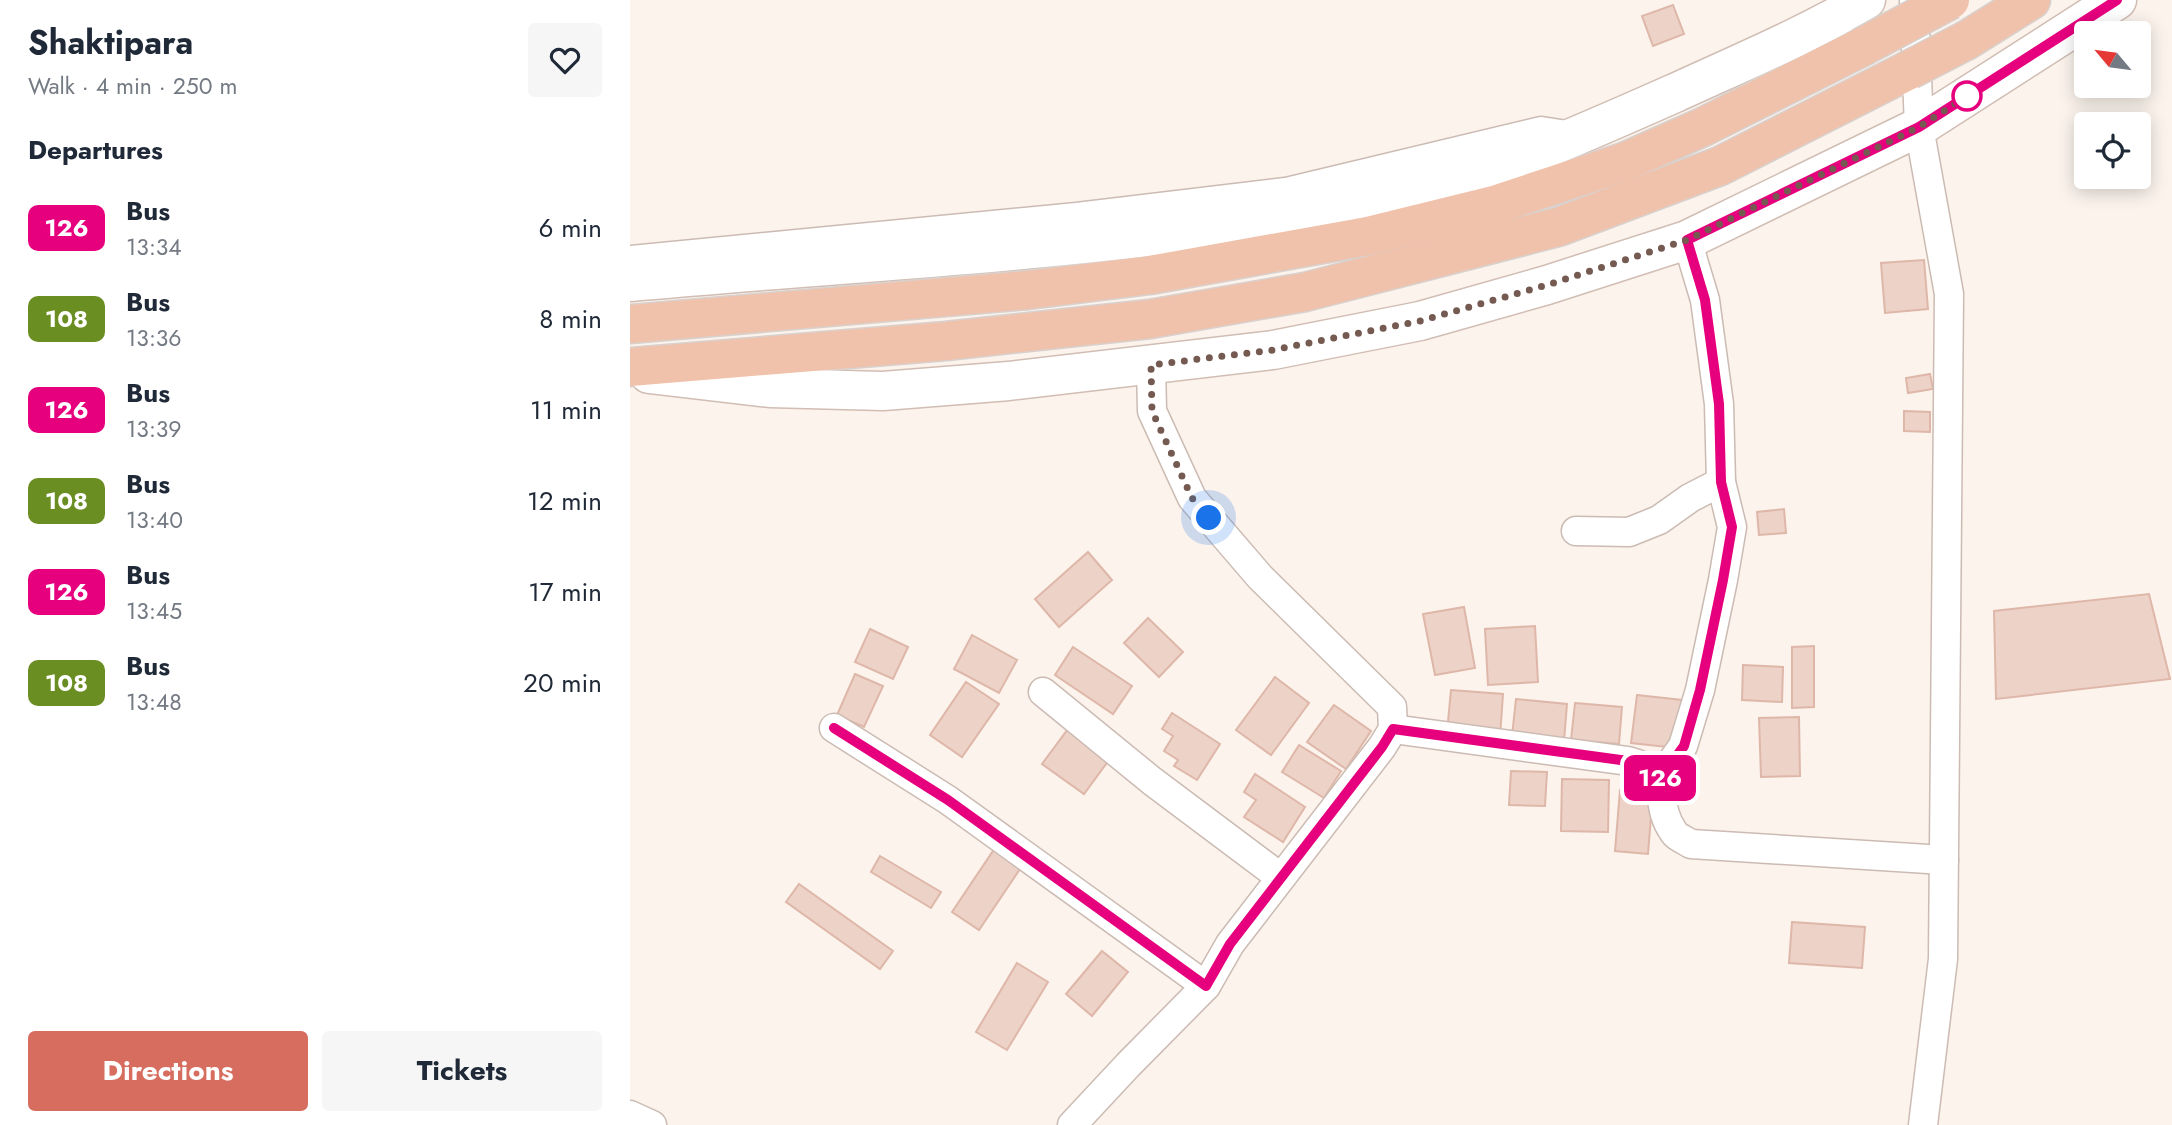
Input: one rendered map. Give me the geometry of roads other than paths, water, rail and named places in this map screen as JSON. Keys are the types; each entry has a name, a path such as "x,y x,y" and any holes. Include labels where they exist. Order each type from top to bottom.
{"highway":[{"path":"630,324 1028,290 1150,275 1368,236 1494,205 1624,162 1703,127 1950,0"},
{"path":"630,367 946,341 1150,319 1305,292 1558,227 1720,166 1967,40 2031,0"}],"main road":[{"path":"630,282 970,256 1130,239 1313,215 1422,191 1577,136 1814,30 1866,0"},
{"path":"630,372 770,388 883,391 1009,381 1273,350 1420,321 1547,285 1687,240 1919,127 2117,0"}],"street":[{"path":"1914,0 1919,127 1949,294 1944,959 1923,1125"},
{"path":"630,260 1077,218 1286,192 1542,131 1577,136"},
{"path":"1659,780 1684,746 1700,690 1732,527 1721,482 1719,404 1705,300 1687,240"},
{"path":"1072,1125 1206,986 1230,944 1382,747 1393,729 1392,707 1260,577 1192,498 1152,411 1151,365"},
{"path":"1577,531 1629,532 1659,520 1690,498 1721,482"},
{"path":"1043,692 1152,781 1280,877"},
{"path":"834,728 948,800 1206,986"},
{"path":"1393,729 1628,761 1647,766 1659,780 1663,812 1674,834 1691,844 1944,860"},
{"path":"630,1115 652,1125"}]}
